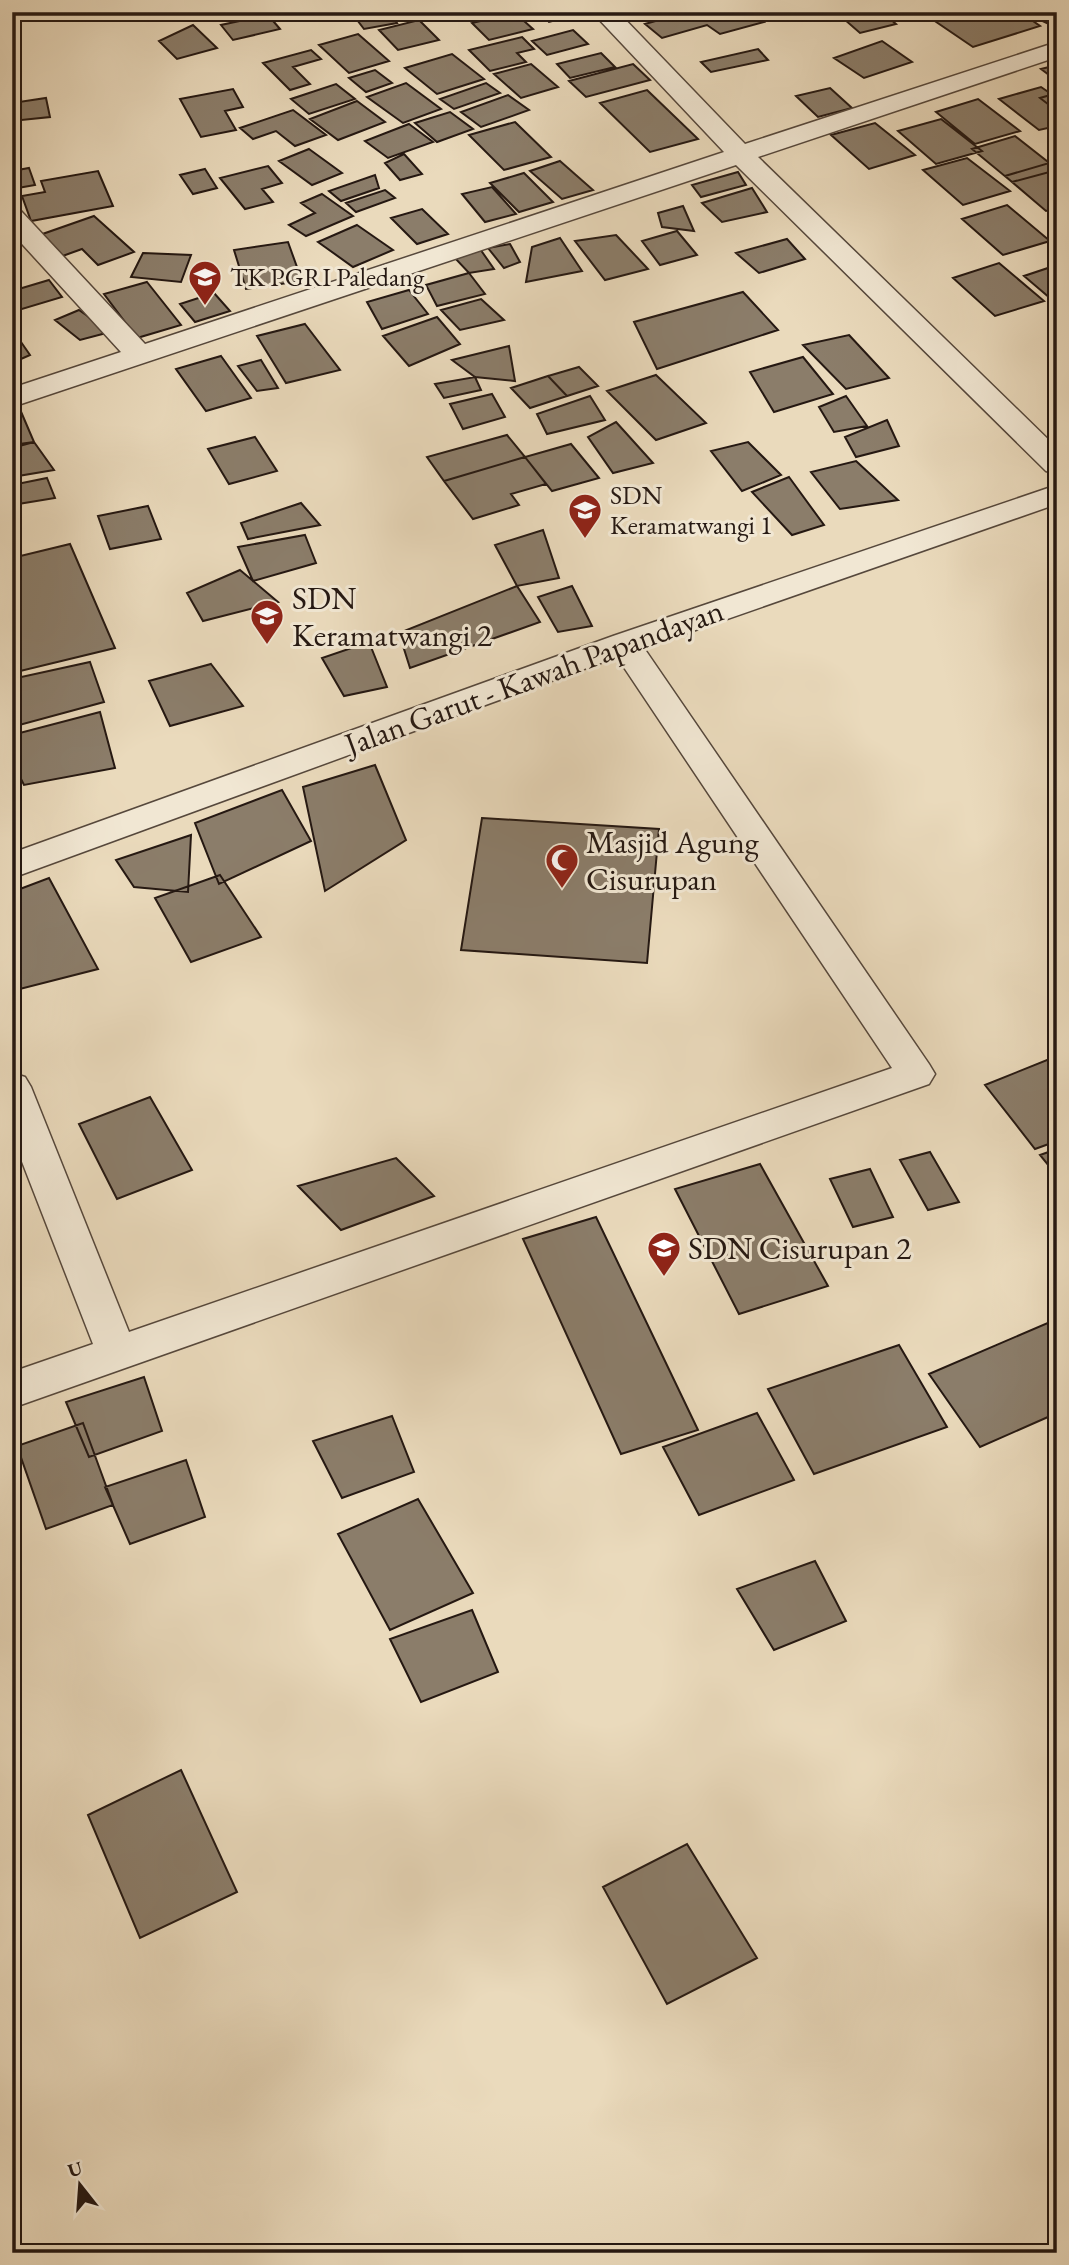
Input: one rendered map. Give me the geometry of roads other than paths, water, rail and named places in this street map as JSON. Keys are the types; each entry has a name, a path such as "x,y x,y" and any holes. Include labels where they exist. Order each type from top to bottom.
{"street":[{"path":"604,12 742,156 1057,465"},
{"path":"12,398 1057,50"},
{"path":"12,217 139,355"},
{"name":"Jalan Garut - Kawah Papandayan","path":"12,866 624,643 1057,494"},
{"path":"12,1390 916,1074 624,643"},
{"path":"12,1087 117,1353"}],"place":[{"name":"TK PGRI Paledang","path":"205,307"},
{"name":"SDN Keramatwangi 1","path":"585,540"},
{"name":"SDN Keramatwangi 2","path":"267,646"},
{"name":"Masjid Agung Cisurupan","path":"562,890"},
{"name":"SDN Cisurupan 2","path":"664,1278"}]}
